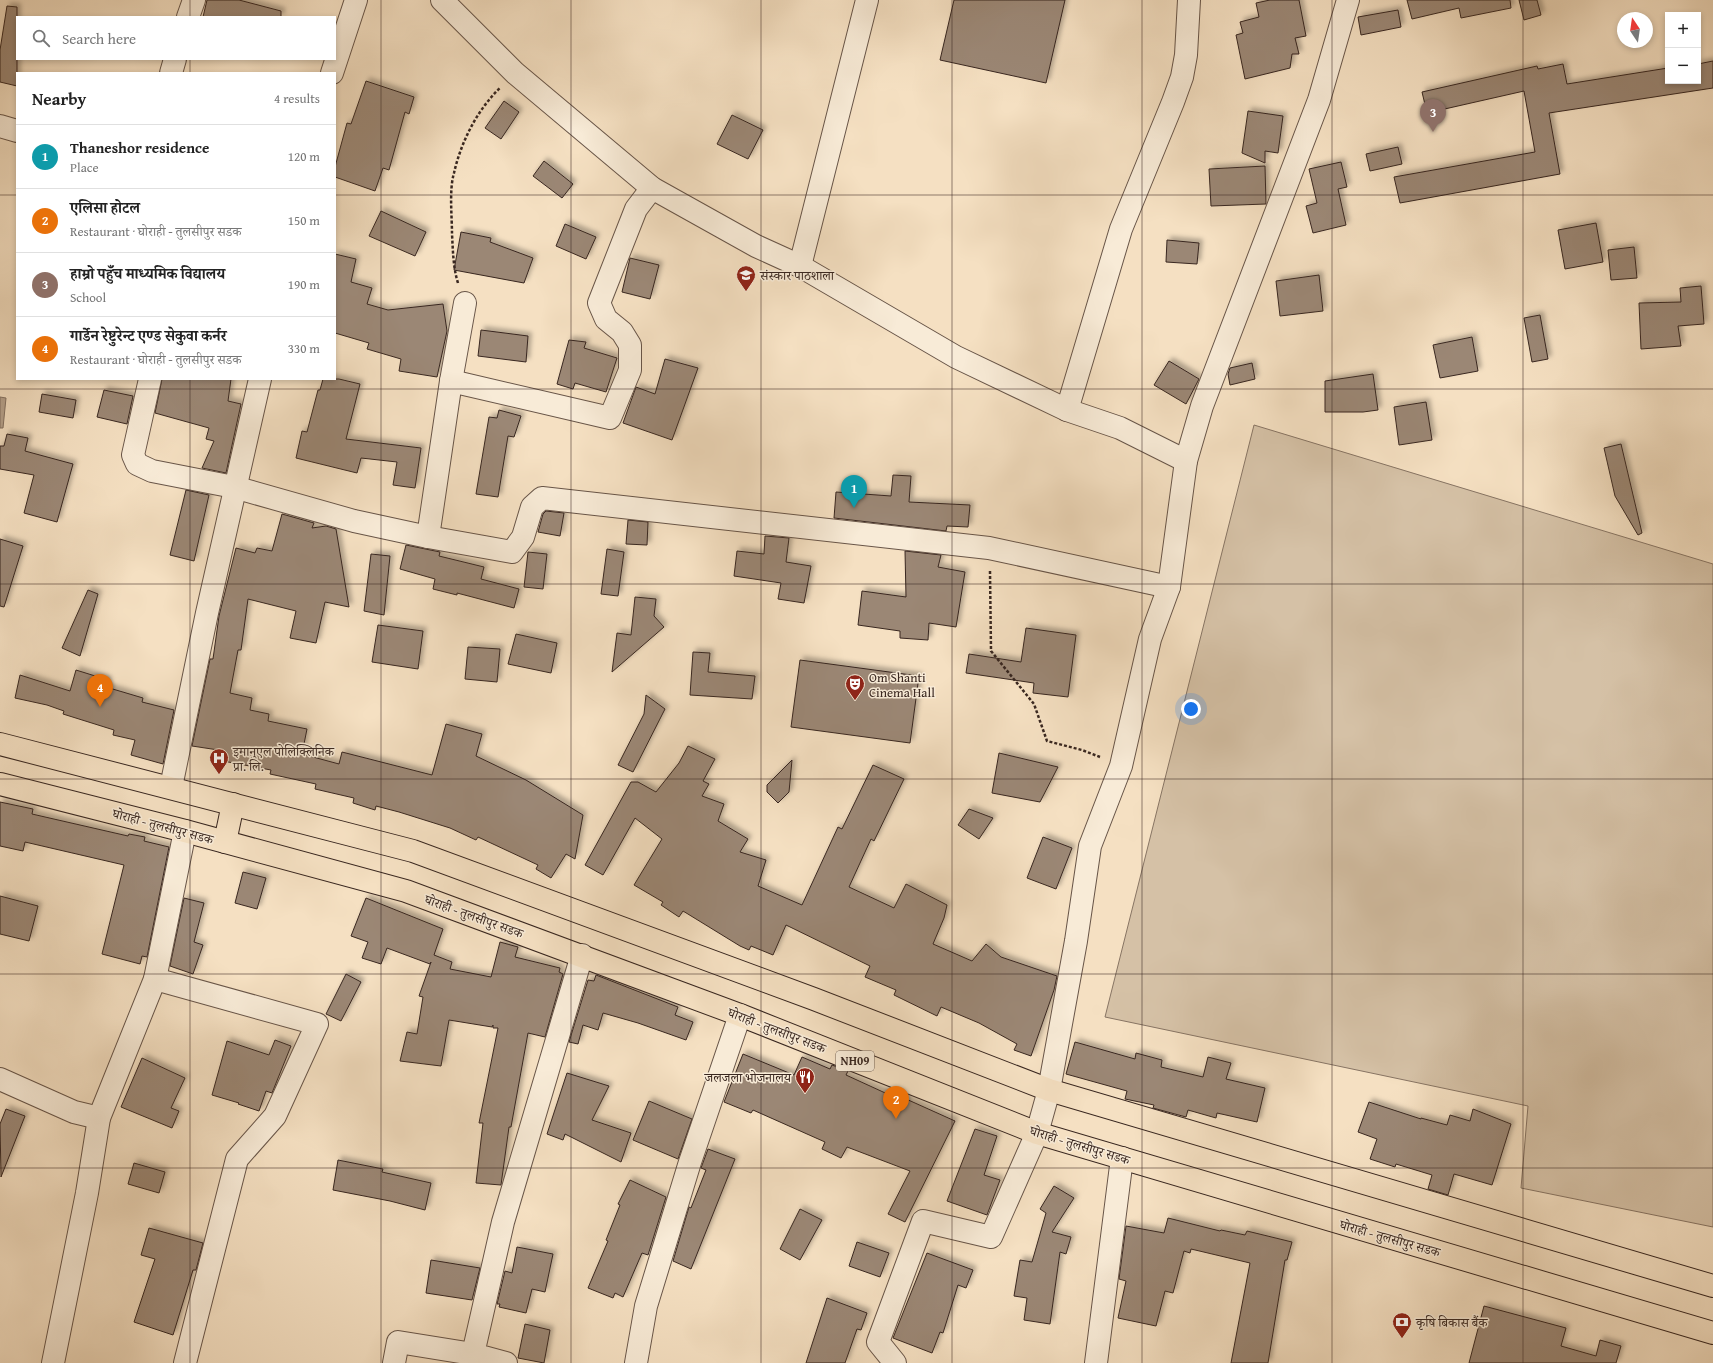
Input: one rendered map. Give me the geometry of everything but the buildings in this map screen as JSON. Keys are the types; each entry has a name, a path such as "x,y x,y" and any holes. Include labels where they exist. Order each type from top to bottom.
{"main road":[{"path":"0,744 172,787 413,851 814,999 1049,1090 1713,1286"},
{"name":"घोराही - तुलसीपुर सडक","path":"0,784 185,831 406,891 582,955 1037,1133 1713,1333"},
{"path":"225,842 233,804"}],"street":[{"path":"188,16 194,0"},
{"path":"332,72 356,0"},
{"path":"442,0 515,73 652,188 756,246 800,266 956,357 1067,410 1120,428 1186,461"},
{"path":"800,266 866,0"},
{"path":"1067,410 1121,229 1174,102 1182,77 1186,55 1188,0"},
{"path":"895,1363 878,1342 923,1221 991,1237 1037,1133 1049,1090 1076,941 1090,846 1121,766 1150,639 1169,587 1186,461 1202,406 1319,100 1348,0"},
{"path":"171,72 175,60"},
{"path":"0,126 16,131"},
{"path":"451,381 610,418 630,370 630,345 622,332 606,319 599,303 636,209 652,188"},
{"path":"428,537 451,381 465,303"},
{"path":"150,380 133,455 137,464 152,471 234,487 354,521 428,537 512,552 523,537 532,507 542,498 989,548 1169,587"},
{"path":"172,787 234,487 260,380"},
{"path":"53,1363 87,1193 98,1118 155,979 185,831"},
{"path":"474,1354 503,1222 582,955"},
{"path":"155,979 317,1024 275,1116 237,1159 185,1363"},
{"path":"636,1363 646,1306 690,1162 740,1016"},
{"path":"0,1079 74,1112 98,1118"},
{"path":"1096,1363 1122,1158"},
{"path":"394,1363 398,1342 474,1354 506,1363"}],"path":[{"path":"465,303 454,270 452,217 453,174 466,136 491,96 515,73"},
{"path":"989,548 992,592 991,651 1034,704 1047,741 1082,750 1121,766"}],"shaded area":[{"path":"0,397 6,398 3,428 0,428"},
{"path":"1254,425 1713,564 1713,1227 1521,1188 1528,1106 1105,1017"}],"place":[{"name":"हाम्रो पहुँच माध्यमिक विद्यालय","path":"1433,132"},
{"name":"संस्कार पाठशाला","path":"746,292"},
{"name":"Thaneshor residence","path":"854,508"},
{"name":"Om Shanti Cinema Hall","path":"855,701"},
{"name":"गार्डेन रेष्टुरेन्ट एण्ड सेकुवा कर्नर","path":"100,707"},
{"name":"इमानुएल पोलिक्लिनिक प्रा. लि.","path":"219,775"},
{"name":"जलजला भोजनालय","path":"805,1094"},
{"name":"एलिसा होटल","path":"896,1119"},
{"name":"कृषि बिकास बैंक","path":"1402,1339"}]}
